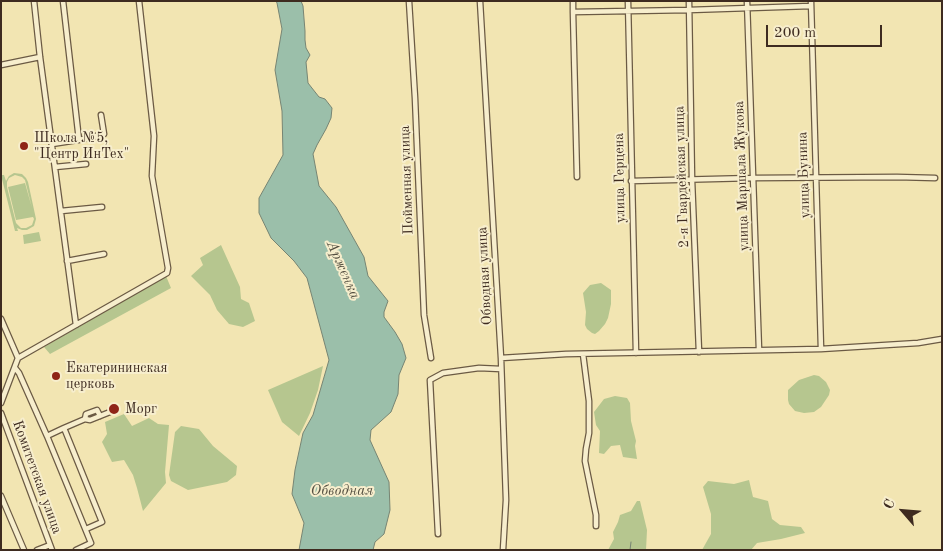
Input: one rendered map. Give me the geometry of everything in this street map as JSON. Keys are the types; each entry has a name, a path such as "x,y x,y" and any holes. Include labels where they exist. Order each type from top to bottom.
{"street":[{"path":"34,1 76,325"},
{"path":"63,1 79,140"},
{"path":"18,358 167,272 168,268 152,176 154,136 139,1"},
{"name":"Пойменная улица","path":"409,1 424,315 431,358"},
{"name":"Обводная улица","path":"480,1 501,358 506,500 503,550"},
{"path":"572,1 577,177"},
{"name":"улица Герцена","path":"628,1 636,353"},
{"name":"2-я Гвардейская улица","path":"689,1 692,180 699,352"},
{"name":"улица Маршала Жукова","path":"747,1 759,350"},
{"path":"573,12 689,10 811,4"},
{"name":"улица Бунина","path":"811,4 821,349"},
{"path":"1,65 40,57"},
{"path":"52,144 104,134 101,115"},
{"path":"55,167 86,164"},
{"path":"631,181 816,177 935,178"},
{"path":"61,211 102,207"},
{"path":"67,261 104,254"},
{"path":"1,319 18,358 1,402"},
{"path":"501,358 583,354 821,349 942,340"},
{"path":"583,354 589,402 590,433 585,462 596,515 596,526"},
{"path":"15,368 47,436 91,543 76,550"},
{"path":"438,534 430,380 443,374 479,368 501,369"},
{"name":"Комитетская улица","path":"1,412 51,548"},
{"path":"47,436 85,419 90,420 110,412"},
{"path":"64,428 102,522 86,529"},
{"path":"1,496 24,550"},
{"path":"36,550 51,548"}],"green space":[{"path":"14,173 22,174 28,182 36,219 34,226 27,230 17,228 18,231 15,231 1,175 4,175 6,181 9,176","holes":["15,175 25,180 32,208 25,183 8,187 16,220 33,217 34,219 32,225 26,228 21,228 16,223 7,187 9,178"]},
{"path":"39,232 41,241 24,244 23,235"},
{"path":"221,245 240,287 241,299 249,303 255,321 243,327 229,324 217,310 210,295 191,276 203,265 200,258"},
{"path":"166,276 171,288 50,354 44,347"},
{"path":"601,283 611,290 611,304 605,324 595,334 587,329 585,325 586,312 583,293 590,285"},
{"path":"323,366 318,390 299,436 282,422 268,390"},
{"path":"814,375 819,376 826,382 830,390 829,395 821,407 814,412 804,413 795,411 789,404 788,390 799,380"},
{"path":"615,396 627,398 630,403 637,459 623,457 620,445 611,446 604,454 599,453 600,431 596,425 594,412 604,399"},
{"path":"124,414 132,426 149,418 158,424 169,425 165,472 166,483 143,511 133,475 124,460 112,462 102,442 107,434 105,422"},
{"path":"181,426 199,429 213,446 237,466 236,475 227,482 188,490 171,481 169,475 175,432"},
{"path":"749,480 753,497 768,501 772,519 780,525 801,527 805,533 757,543 751,550 702,550 711,534 711,514 703,487 708,481 734,484"},
{"path":"637,501 640,501 647,530 646,550 608,550 614,539 613,532 620,515 631,511"}],"water":[{"name":"Обводная","path":"276,1 301,1 303,6 306,48 310,55 306,62 308,83 319,97 325,99 332,108 331,118 313,154 319,186 336,207 364,257 368,276 388,301 384,317 402,344 406,358 399,375 398,394 391,412 371,430 370,440 389,482 390,510 384,534 375,542 373,550 299,550 304,523 292,494 295,470 303,433 313,415 329,360 307,278 294,261 271,238 259,213 259,198 283,155 282,111 275,70 282,29"}],"waterway":[{"path":"630,550 631,542"}],"place":[{"name":"Школа №5, \"Центр ИнТех\"","path":"24,146"},
{"name":"Екатерининская церковь","path":"56,376"},
{"name":"Морг","path":"114,409"}],"water label":[{"name":"Арженка","path":"343,270"}]}
